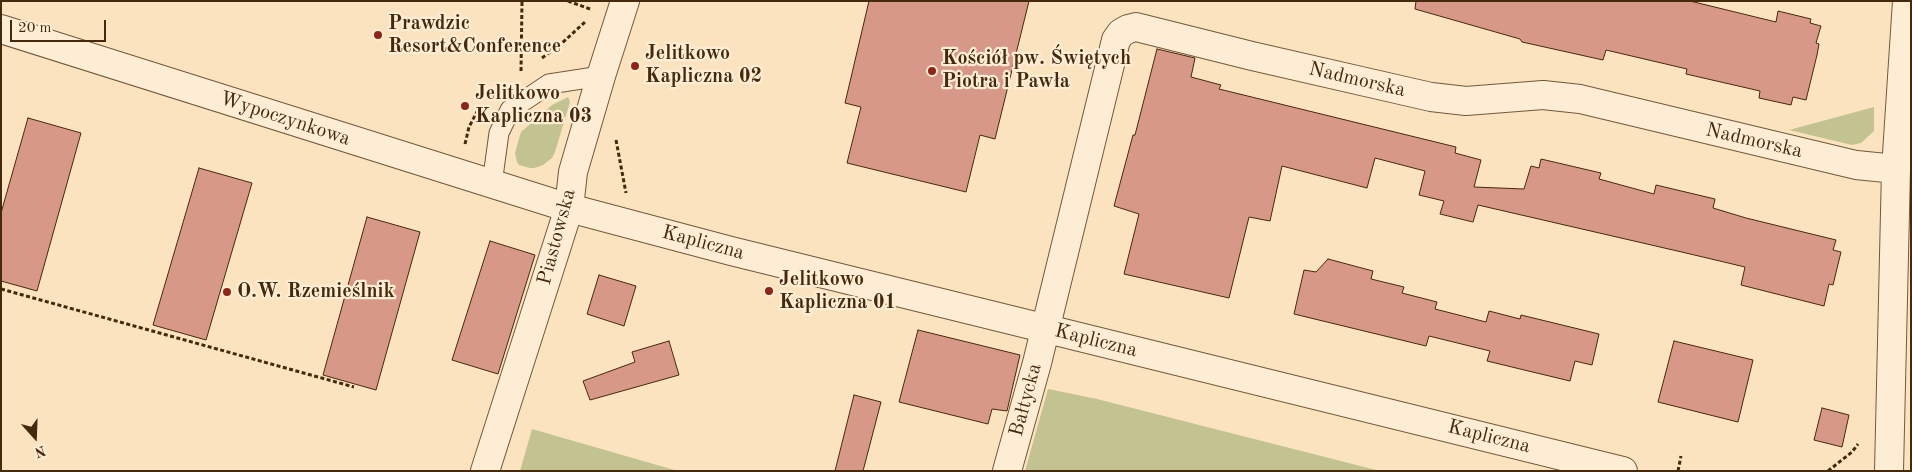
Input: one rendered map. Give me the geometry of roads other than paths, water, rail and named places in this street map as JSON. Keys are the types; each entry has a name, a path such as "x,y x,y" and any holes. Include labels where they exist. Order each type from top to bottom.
{"street":[{"name":"Piastowska","path":"485,471 569,208 573,172 625,1"},
{"path":"1889,471 1896,169 1907,1"},
{"name":"Nadmorska","path":"1044,328 1116,40 1121,33 1136,27 1431,97 1466,102 1543,95 1580,99 1856,165 1896,169"},
{"name":"Wypoczynkowa","path":"1,29 569,208"},
{"name":"Kapliczna","path":"569,208 732,251 1623,471"},
{"name":"Bałtycka","path":"1007,471 1037,363 1044,328"}],"lane":[{"path":"492,184 499,133 510,110 549,84 601,76"}],"place":[{"name":"Prawdzic Resort&Conference","path":"378,35"},
{"name":"Jelitkowo Kapliczna 02","path":"635,66"},
{"name":"Kościół pw. Świętych Piotra i Pawła","path":"932,71"},
{"name":"Jelitkowo Kapliczna 03","path":"465,106"},
{"name":"Jelitkowo Kapliczna 01","path":"769,291"},
{"name":"O.W. Rzemieślnik","path":"227,292"}]}
